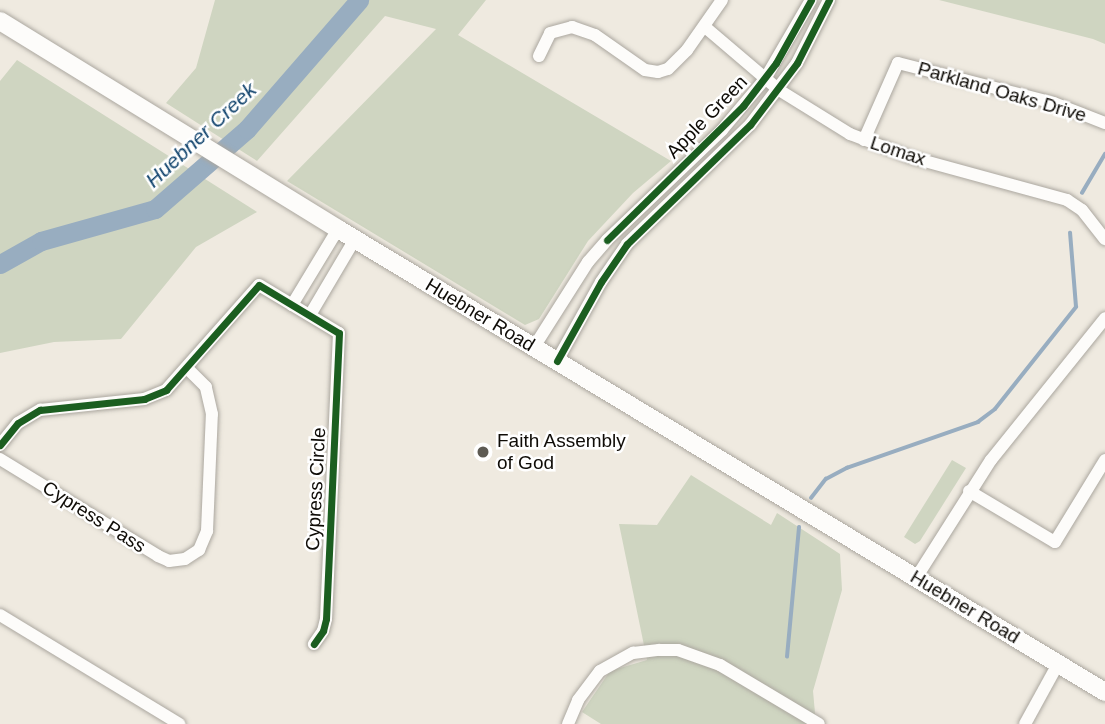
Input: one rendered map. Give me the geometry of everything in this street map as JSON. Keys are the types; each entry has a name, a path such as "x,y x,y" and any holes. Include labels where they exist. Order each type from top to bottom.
{"main road":[{"name":"Huebner Road","path":"0,21 270,188 1105,692"}],"street":[{"path":"539,56 550,33 572,27 595,35 645,70 658,72 676,61 705,27 722,0"},
{"name":"Apple Green","path":"534,347 588,262 607,240 722,130 765,79 811,0"},
{"name":"Apple Green","path":"557,361 601,282 627,244 732,145 779,89 797,63 829,0"},
{"name":"Lomax","path":"705,27 779,89 864,140 910,157 1067,200 1096,224 1105,239"},
{"name":"Parkland Oaks Drive","path":"864,140 898,63 1054,103 1105,123"},
{"path":"292,305 338,229"},
{"path":"0,445 18,422 31,413 152,397 166,390 259,285 310,315 355,239"},
{"name":"Cypress Circle","path":"310,315 339,332 326,619 323,632 314,644"},
{"path":"916,578 969,491 1105,318"},
{"name":"Cypress Pass","path":"0,459 158,556 174,561 192,556 202,545 207,531 212,414 206,387 187,368"},
{"path":"969,491 1055,542 1105,460"},
{"path":"0,615 179,724"},
{"path":"568,724 587,686 600,671 615,660 643,651 678,650 720,665 819,724"},
{"path":"1025,724 1058,664"}],"green space":[{"path":"215,0 486,0 458,35 671,161 633,193 588,241 539,319 525,325 287,181 436,29 385,16 257,161 166,103 196,68"},
{"path":"939,0 1105,0 1105,44 1093,39"},
{"path":"17,60 257,212 196,247 121,339 54,342 0,353 0,81"},
{"path":"952,460 966,468 920,541 915,544 904,537"},
{"path":"691,475 771,525 777,513 840,554 842,590 813,691 816,724 601,724 582,712 610,671 647,660 619,524 657,525"}],"waterway":[{"name":"Huebner Creek","path":"0,264 41,241 155,209 247,129 359,0"},
{"path":"1082,193 1105,154"},
{"path":"811,498 826,479 847,468 978,422 995,409 1076,307 1070,233"},
{"path":"787,657 799,528"}],"cycle path":[{"path":"607,240 743,106 776,63 811,0"},
{"path":"557,361 601,282 627,244 750,125 797,63 829,0"},
{"path":"0,445 18,423 40,410 144,399 166,390 259,285 339,333 326,619 323,631 314,644"}],"place":[{"name":"Faith Assembly of God","path":"483,452"}]}
